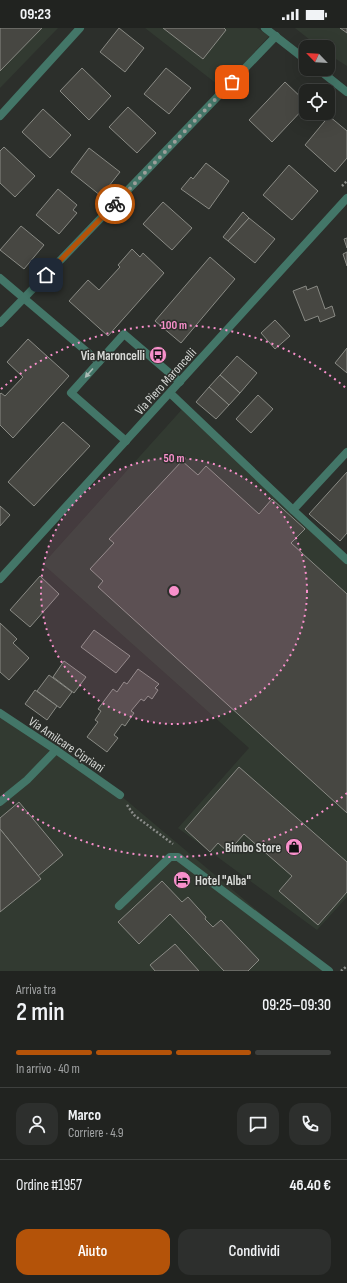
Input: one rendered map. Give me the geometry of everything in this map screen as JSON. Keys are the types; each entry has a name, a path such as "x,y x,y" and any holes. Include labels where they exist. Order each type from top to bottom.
{"street":[{"path":"0,116 80,28"},
{"path":"265,28 299,54"},
{"path":"0,323 276,36"},
{"path":"327,76 347,92"},
{"name":"Via Piero Maroncelli","path":"0,579 347,198"},
{"path":"0,278 99,362"},
{"path":"126,442 71,393 124,334 180,382"},
{"path":"170,393 347,560"},
{"path":"294,510 347,452"},
{"name":"Via Amilcare Cipriani","path":"0,713 120,795"},
{"path":"0,802 27,780 56,750"},
{"path":"119,906 170,857 178,857 328,971"}],"path":[{"path":"341,971 347,966"}],"shaded area":[{"path":"0,28 58,28 0,88"},
{"path":"145,28 257,28 269,36 222,88"},
{"path":"295,28 347,28 347,66 335,58 335,40 310,40"},
{"path":"185,406 347,561 347,897 317,930 178,828 249,748 43,564"},
{"path":"0,713 120,795 329,971 0,971"}],"building":[{"path":"0,28 42,28 0,71"},
{"path":"119,28 144,48 125,72 100,52"},
{"path":"163,28 224,28 226,30 203,59"},
{"path":"340,28 347,28 347,33"},
{"path":"82,68 111,96 89,120 60,91"},
{"path":"166,68 191,88 169,114 144,94"},
{"path":"285,82 299,95 299,113 272,142 249,120"},
{"path":"128,107 156,133 137,153 109,127"},
{"path":"43,109 71,135 50,158 22,132"},
{"path":"326,120 334,120 347,131 347,158 335,172 305,145"},
{"path":"4,147 35,176 15,197 0,183 0,151"},
{"path":"89,148 120,172 101,196 71,172"},
{"path":"206,163 229,181 209,209 181,189 191,177 193,179"},
{"path":"289,165 318,191 292,220 263,195"},
{"path":"58,189 77,205 73,210 77,213 59,234 36,215"},
{"path":"163,202 192,228 172,250 143,224"},
{"path":"243,212 249,218 228,241 223,237"},
{"path":"249,218 275,239 255,263 228,241"},
{"path":"21,226 44,245 24,269 0,250"},
{"path":"347,238 347,248 344,239"},
{"path":"132,249 140,257 143,253 164,273 108,336 69,301 88,280 99,290 120,267 118,265"},
{"path":"347,252 347,266 343,254"},
{"path":"210,257 235,279 181,343 155,321"},
{"path":"306,286 307,290 317,286 325,309 332,306 335,316 320,322 318,316 305,321 293,291"},
{"path":"275,320 290,336 275,349 261,333"},
{"path":"28,339 69,376 13,438 0,425 0,394 1,393 5,396 23,377 7,362"},
{"path":"347,348 347,373 335,363"},
{"path":"237,356 257,373 240,393 220,375"},
{"path":"220,375 240,393 229,405 209,387"},
{"path":"209,387 229,405 216,419 196,402"},
{"path":"258,395 273,409 251,433 236,419"},
{"path":"63,422 90,446 34,506 8,482"},
{"path":"182,461 198,475 206,466 259,514 272,499 305,529 291,543 347,594 347,813 98,587 103,581 90,569 114,543 109,539"},
{"path":"347,472 347,533 340,541 309,514"},
{"path":"0,506 10,515 0,526"},
{"path":"40,576 59,594 30,627 10,610"},
{"path":"0,623 17,639 13,643 29,658 9,680 0,672"},
{"path":"94,630 130,656 116,673 81,647"},
{"path":"64,661 86,677 74,693 53,677"},
{"path":"138,669 159,684 155,688 158,690 152,699 148,696 144,701 141,699 131,711 134,713 125,726 122,724 114,735 118,738 107,752 87,737 98,722 95,720 101,711 98,709 113,689 117,692 124,682 127,684"},
{"path":"49,675 72,692 60,708 37,691"},
{"path":"35,690 57,706 47,720 25,704"},
{"name":"Bimbo Store","path":"239,767 347,862 347,892 318,925 279,891 292,876 244,834 228,852 218,843 210,852 185,829"},
{"path":"19,802 63,855 38,876 0,829 0,818"},
{"path":"0,829 41,879 0,912"},
{"path":"162,881 182,902 188,897 213,927 221,920 259,960 248,971 224,971 170,914 139,944 118,922"},
{"path":"175,944 199,971 155,971 150,965"}],"way so far":[{"path":"115,204 232,82"}],"place":[{"name":"Via Maroncelli","path":"158,355"},
{"name":"Bimbo Store","path":"294,847"},
{"name":"Hotel \"Alba\"","path":"182,880"}],"route":[{"path":"46,275 115,204"}]}
